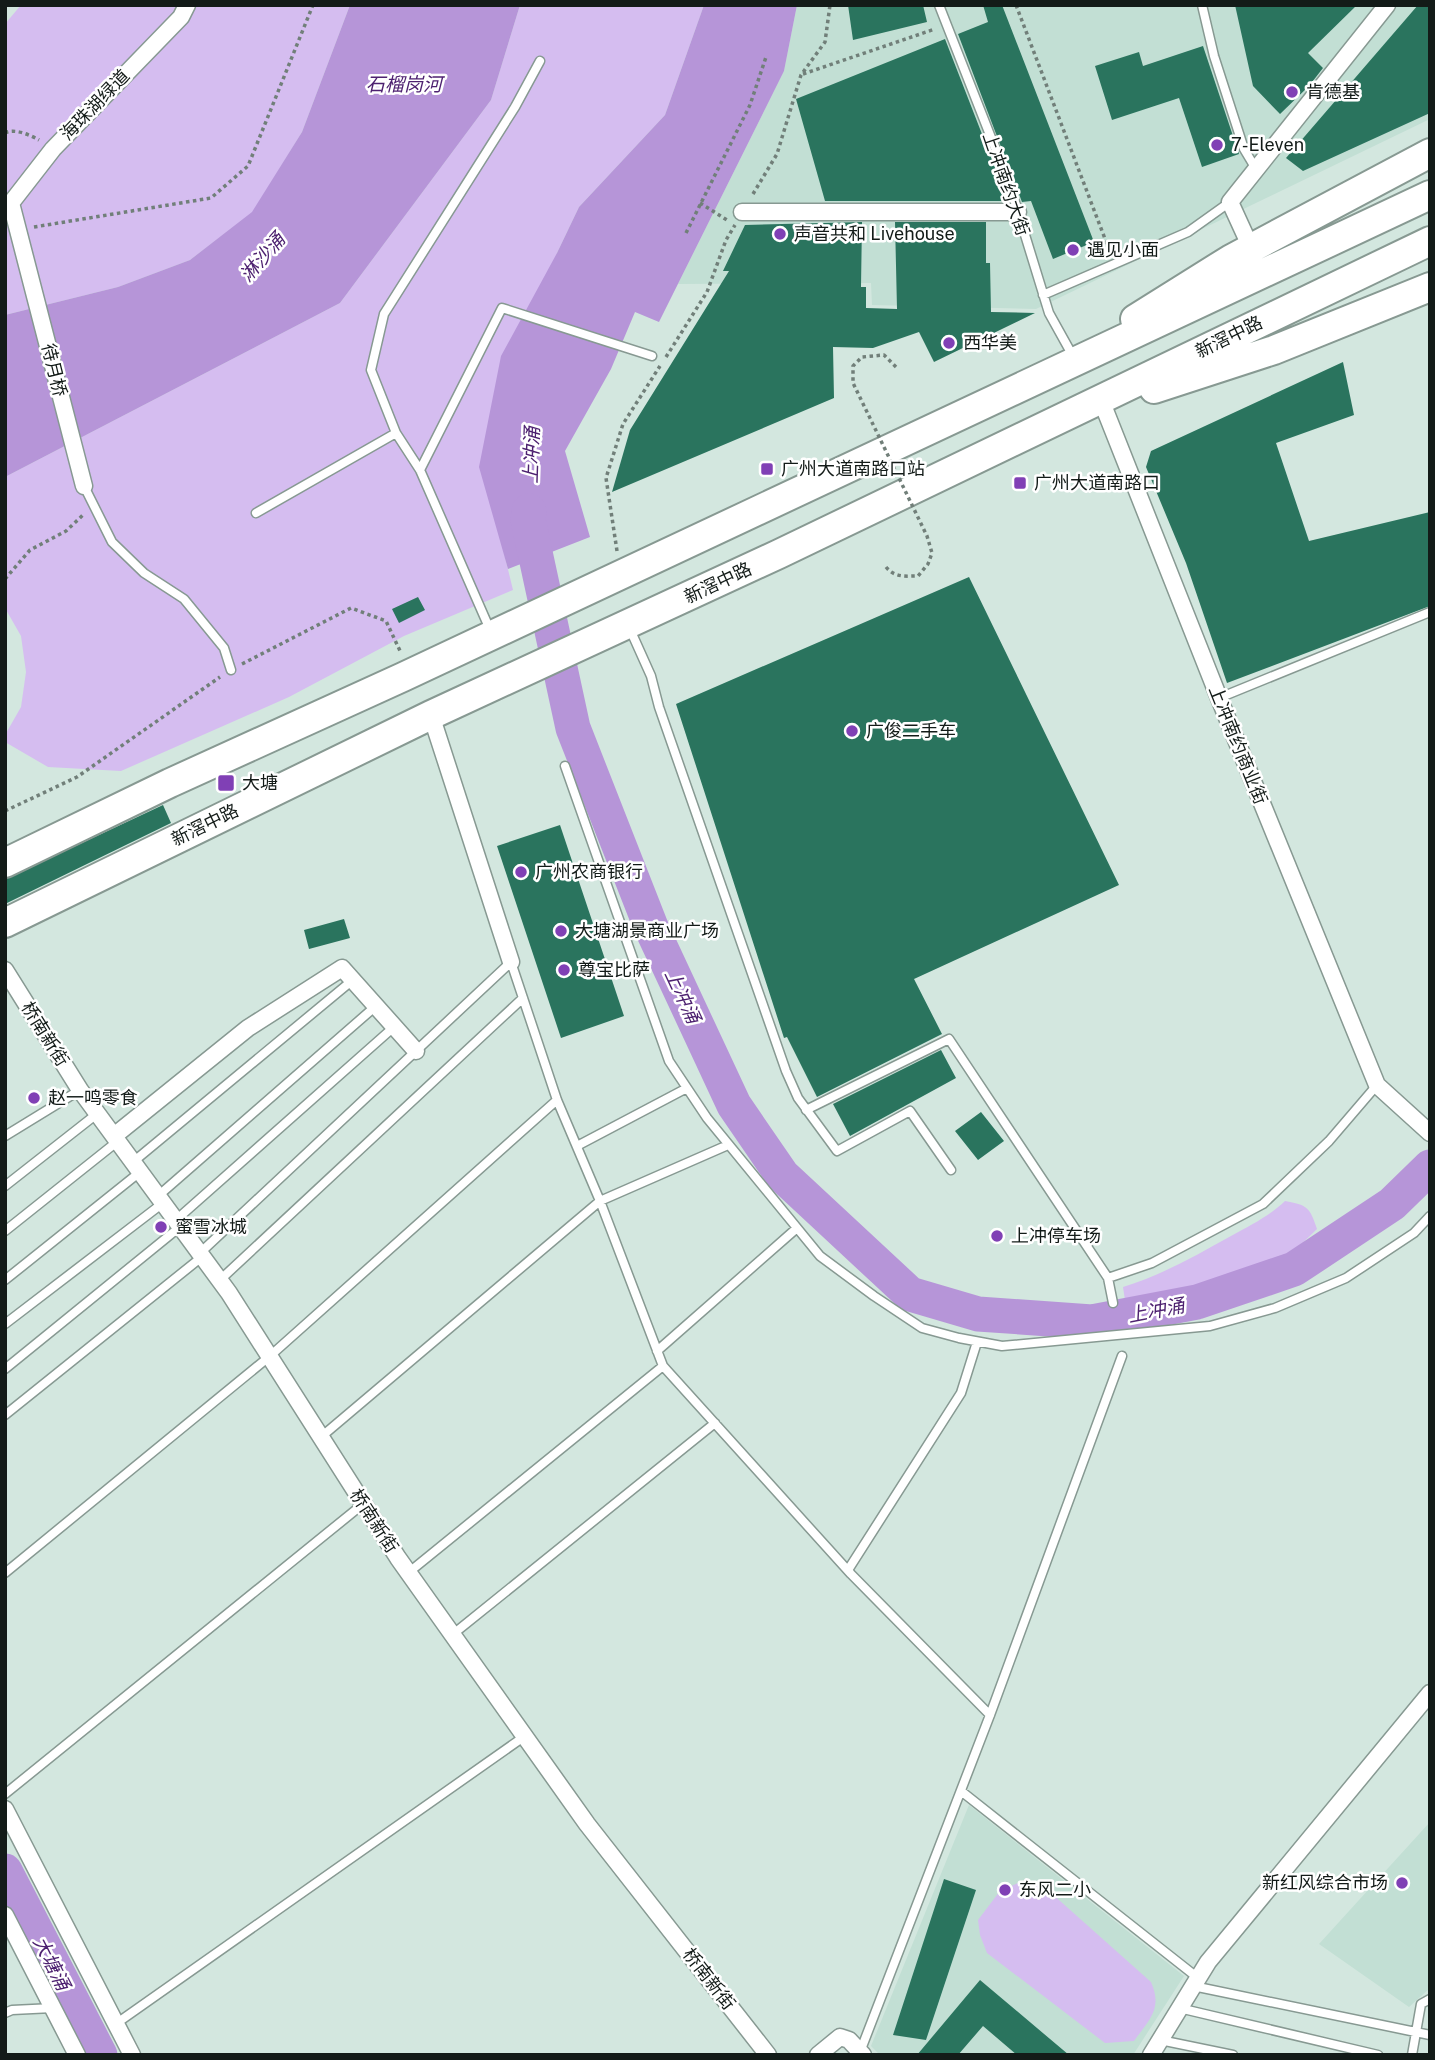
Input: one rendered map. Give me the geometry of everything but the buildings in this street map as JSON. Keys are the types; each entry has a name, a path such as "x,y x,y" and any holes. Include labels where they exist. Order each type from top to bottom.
{"highway":[{"path":"1076,361 1155,306 1251,248 1430,154"},
{"path":"1076,361 1212,282 1430,178"},
{"path":"5,863 170,783 1430,195"},
{"name":"新滘中路","path":"5,923 431,715 619,630 1430,241"},
{"path":"1048,423 1274,349 1430,287"}],"street":[{"name":"海珠湖绿道","path":"8,204 53,149 181,17 187,5"},
{"path":"1251,248 1230,202 1387,5"},
{"name":"待月桥","path":"8,204 25,255 83,486"},
{"path":"742,212 1018,212"},
{"name":"上冲南约商业街","path":"1103,405 1377,1084"},
{"path":"431,715 511,962"},
{"path":"116,1139 248,1028 342,968 416,1051"},
{"name":"桥南新街","path":"5,971 80,1090 220,1280 408,1573 587,1824 768,2055"},
{"path":"1377,1084 1430,1133"},
{"path":"1151,2055 1208,1962 1430,1693"},
{"path":"5,1809 132,2055"},
{"path":"5,1916 78,2055"},
{"path":"818,2055 840,2037 849,2040 861,2053"}],"lane":[{"name":"上冲南约大街","path":"939,5 1010,186 1049,313 1076,361"},
{"path":"1202,5 1214,56 1244,149 1256,169"},
{"path":"491,634 420,470 396,433 371,370 384,314 515,107 540,61"},
{"path":"1043,295 1188,232 1230,202"},
{"path":"420,470 502,308 649,354"},
{"path":"256,513 396,433"},
{"path":"83,486 112,542 144,573 184,599 224,648 231,670"},
{"path":"1219,698 1430,612"},
{"path":"619,630 651,676 663,720 786,1070 806,1110 837,1151 910,1111 951,1170"},
{"path":"565,766 668,1061 728,1145 821,1256 922,1328 1002,1346 1210,1326 1275,1308 1346,1278 1414,1233 1430,1216"},
{"path":"5,1415 201,1255 511,962 557,1100 600,1201 663,1366 848,1570 990,1715"},
{"path":"5,1280 354,979"},
{"path":"220,1280 523,998"},
{"path":"5,1324 160,1199 377,1005"},
{"path":"5,1369 178,1223 395,1026"},
{"path":"806,1110 949,1040 1108,1278 1114,1303"},
{"path":"1108,1278 1152,1263 1263,1204 1329,1141 1377,1084"},
{"path":"577,1146 687,1088"},
{"path":"6,1136 80,1090"},
{"path":"5,1573 270,1356 557,1100"},
{"path":"5,1186 98,1113"},
{"path":"5,1231 116,1139"},
{"path":"321,1437 600,1201 728,1145"},
{"path":"657,1351 797,1228"},
{"path":"848,1570 961,1393 976,1342"},
{"path":"861,2053 990,1715 1122,1356"},
{"path":"408,1573 663,1366"},
{"path":"452,1635 715,1423"},
{"path":"5,1794 363,1504"},
{"path":"117,2023 525,1737"},
{"path":"961,1791 1196,1982 1430,2035"},
{"path":"1412,2055 1421,2004 1430,1999"},
{"path":"5,2013 12,2010 53,2008"},
{"path":"1180,2008 1378,2055"},
{"path":"1160,2040 1233,2055"}],"path":[{"path":"18,230 211,198 248,166 313,5"},
{"path":"742,212 777,154 801,75 825,42 830,5"},
{"path":"1016,5 1114,264"},
{"path":"801,75 946,25"},
{"path":"686,233 750,105 766,57"},
{"path":"5,132 10,130 32,136 53,149"},
{"path":"620,574 606,478 623,424 707,292 726,240 735,224 700,203"},
{"path":"886,567 890,572 902,577 918,576 928,564 932,553 927,536 853,383 853,366 862,357 884,355 897,369"},
{"path":"5,579 30,550 66,531 93,505"},
{"path":"5,811 77,777 231,670 351,608 386,621 403,658"}],"shaded area":[{"path":"21,5 350,5 302,132 253,212 190,260 118,287 5,315 5,24"},
{"path":"520,5 704,5 665,115 579,207 557,253 503,549 513,590 404,636 289,697 121,771 48,767 5,742 5,735 21,707 26,672 21,636 5,608 5,477 340,303 491,100"},
{"path":"797,5 1430,5 1430,119 1036,309 872,305 871,283 678,284 784,71"},
{"path":"1285,1201 1307,1208 1317,1229 1289,1256 1181,1296 1126,1307 1123,1287 1191,1258 1259,1220"},
{"name":"东风二小","path":"969,1805 1184,1976 1133,2055 880,2055 871,2046"},
{"name":"新红风综合市场","path":"1430,1822 1430,1988 1409,2007 1319,1944"},
{"path":"1018,1883 1041,1884 1151,1982 1156,2000 1153,2014 1134,2041 1105,2043 987,1953 978,1920 1000,1891"}],"water":[{"name":"石榴岗河","path":"350,5 520,5 491,100 340,303 5,477 5,315 118,287 190,260 252,212 302,132"},
{"path":"704,5 797,5 784,71 659,322 635,312 611,369 565,451 590,537 508,569 479,467 501,356 579,207 665,115"}],"waterway":[{"name":"上冲涌","path":"529,511 528,520 573,728 651,927 734,1105 782,1175 910,1294 978,1314 1092,1322 1197,1302 1294,1269 1392,1204 1430,1167"},
{"name":"大塘涌","path":"5,1871 100,2055"}],"place":[{"name":"肯德基","path":"1292,92"},
{"name":"7-Eleven","path":"1217,145"},
{"name":"声音共和 Livehouse","path":"780,234"},
{"name":"遇见小面","path":"1073,250"},
{"name":"西华美","path":"949,343"},
{"name":"广州大道南路口站","path":"767,469"},
{"name":"广州大道南路口","path":"1020,483"},
{"name":"广俊二手车","path":"852,731"},
{"name":"大塘","path":"226,783"},
{"name":"广州农商银行","path":"521,872"},
{"name":"大塘湖景商业广场","path":"561,931"},
{"name":"尊宝比萨","path":"564,970"},
{"name":"赵一鸣零食","path":"34,1098"},
{"name":"蜜雪冰城","path":"161,1227"},
{"name":"上冲停车场","path":"997,1236"},
{"name":"新红风综合市场","path":"1402,1883"},
{"name":"东风二小","path":"1005,1890"}],"water label":[{"name":"淋沙涌","path":"262,257"}]}
